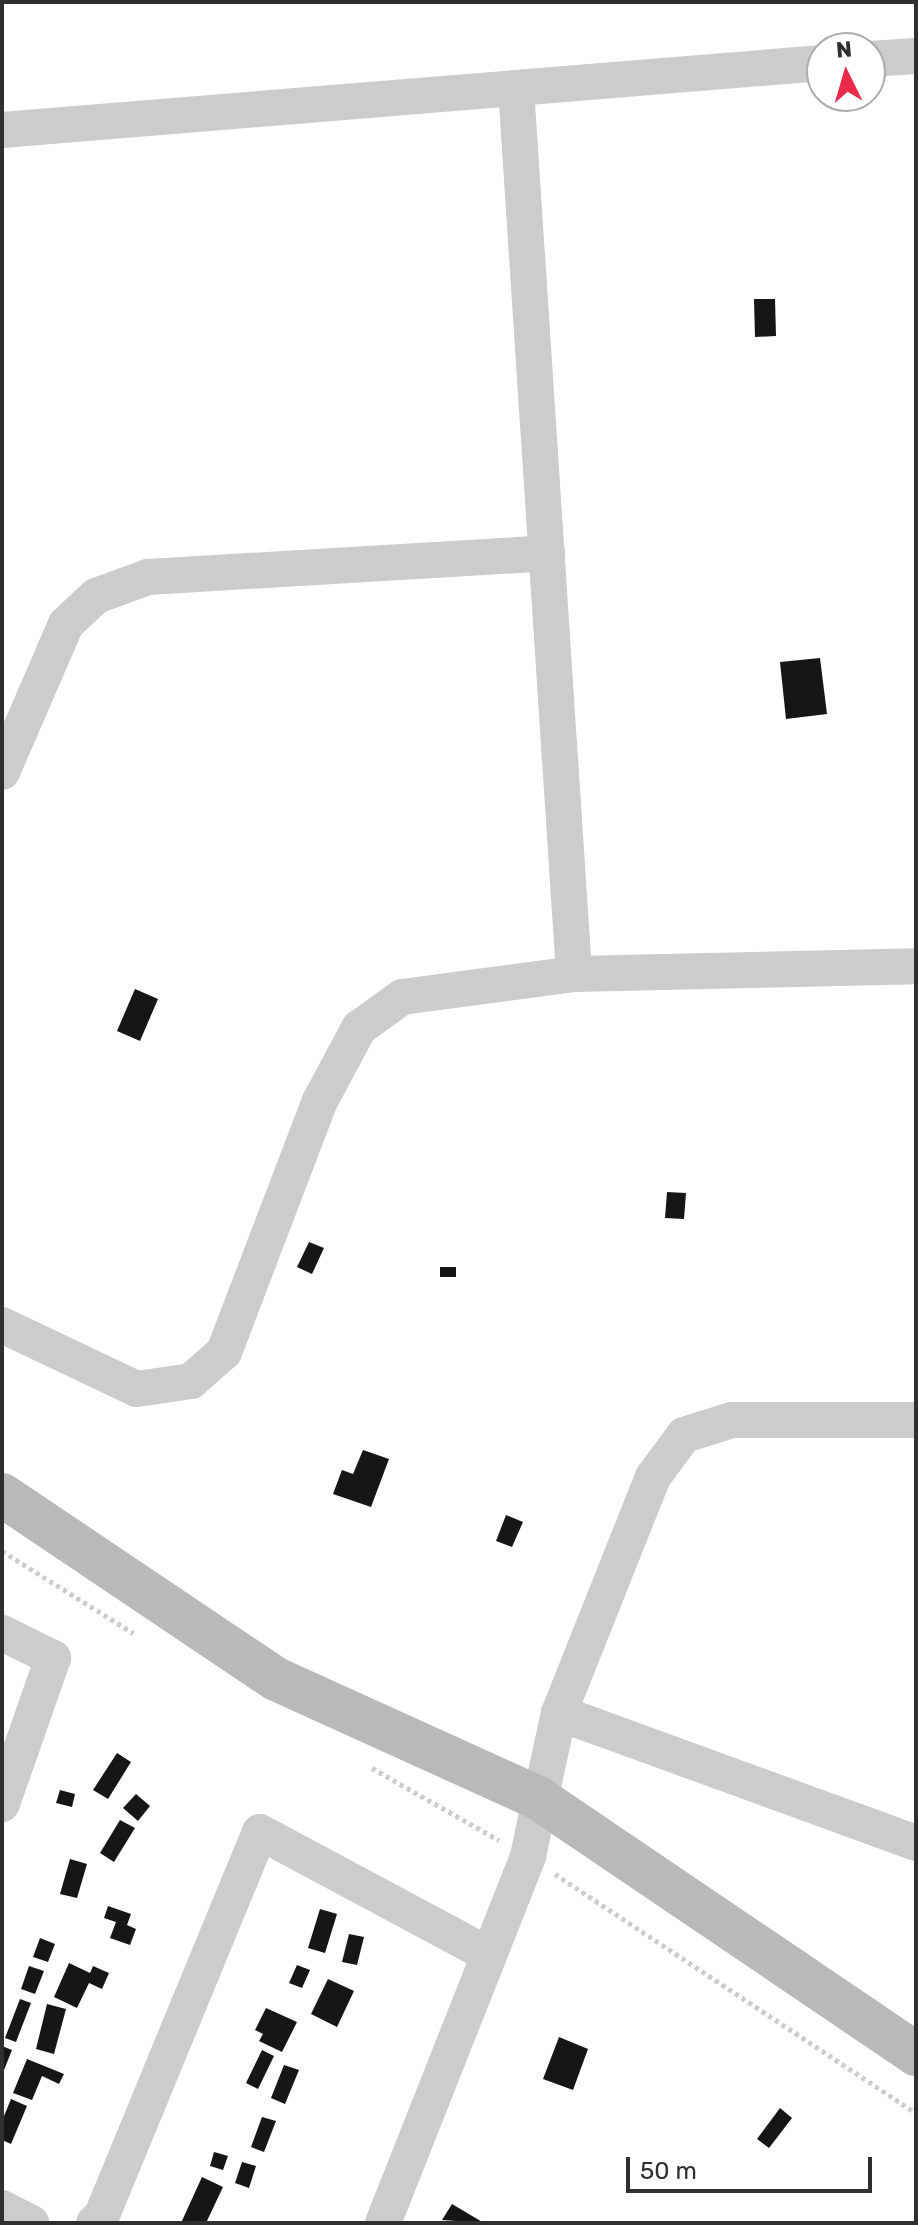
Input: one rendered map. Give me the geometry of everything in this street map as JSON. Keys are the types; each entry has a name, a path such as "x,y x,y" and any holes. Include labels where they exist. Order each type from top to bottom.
{"street":[{"path":"886,58 916,56"},
{"path":"2,130 806,64"},
{"path":"516,88 574,974"},
{"path":"2,772 66,624 96,596 148,577 547,553"},
{"path":"2,1325 137,1389 191,1381 224,1352 320,1101 359,1028 402,997 574,974 916,966"},
{"path":"383,2223 528,1856 538,1798 559,1713 653,1477 684,1435 732,1420 916,1420"},
{"path":"2,1495 276,1679 538,1798 916,2054"},
{"path":"2,1633 53,1658 2,1804"},
{"path":"559,1713 916,1843"},
{"path":"94,2223 102,2215 260,1832 489,1955"},
{"path":"2,2208 31,2223"}],"path":[{"path":"2,1551 141,1637"},
{"path":"362,1762 528,1856 916,2113"}],"building":[{"path":"754,299 775,299 776,336 755,337"},
{"path":"820,658 827,714 786,719 780,662"},
{"path":"135,989 158,999 140,1041 117,1031"},
{"path":"667,1192 686,1193 684,1219 665,1218"},
{"path":"309,1242 324,1248 312,1274 297,1267"},
{"path":"440,1267 456,1267 456,1277 440,1277"},
{"path":"363,1450 389,1459 371,1507 333,1494 342,1470 353,1474"},
{"path":"506,1515 523,1522 512,1547 496,1541"},
{"path":"117,1753 131,1762 108,1799 93,1790"},
{"path":"60,1790 75,1794 72,1807 56,1803"},
{"path":"136,1794 150,1806 138,1821 123,1808"},
{"path":"120,1820 135,1828 114,1862 100,1853"},
{"path":"70,1859 87,1864 77,1898 60,1894"},
{"path":"108,1906 131,1914 127,1925 136,1929 130,1945 110,1938 116,1922 104,1918"},
{"path":"320,1909 337,1914 325,1953 308,1948"},
{"path":"349,1934 364,1937 357,1965 342,1962"},
{"path":"40,1938 55,1944 48,1962 33,1957"},
{"path":"69,1963 90,1973 93,1966 109,1973 102,1989 89,1983 77,2008 54,1997"},
{"path":"297,1965 310,1970 302,1988 289,1983"},
{"path":"29,1966 44,1971 35,1994 21,1989"},
{"path":"328,1979 354,1991 337,2027 311,2014"},
{"path":"20,1999 31,2003 16,2042 5,2038"},
{"path":"47,2004 66,2009 54,2054 36,2049"},
{"path":"266,2008 297,2022 282,2052 259,2041 263,2034 255,2030"},
{"path":"559,2037 588,2049 573,2090 543,2079"},
{"path":"2,2046 12,2050 2,2075"},
{"path":"262,2050 274,2056 258,2089 246,2083"},
{"path":"27,2059 64,2074 59,2084 42,2076 32,2100 13,2093"},
{"path":"284,2065 299,2070 285,2104 271,2098"},
{"path":"11,2099 27,2106 11,2144 2,2140 2,2121"},
{"path":"780,2108 792,2118 769,2148 757,2139"},
{"path":"262,2117 276,2121 264,2152 251,2147"},
{"path":"214,2152 228,2156 223,2170 210,2166"},
{"path":"242,2162 256,2166 249,2188 235,2183"},
{"path":"202,2177 223,2187 206,2223 181,2223"},
{"path":"452,2204 484,2223 442,2220"}]}
